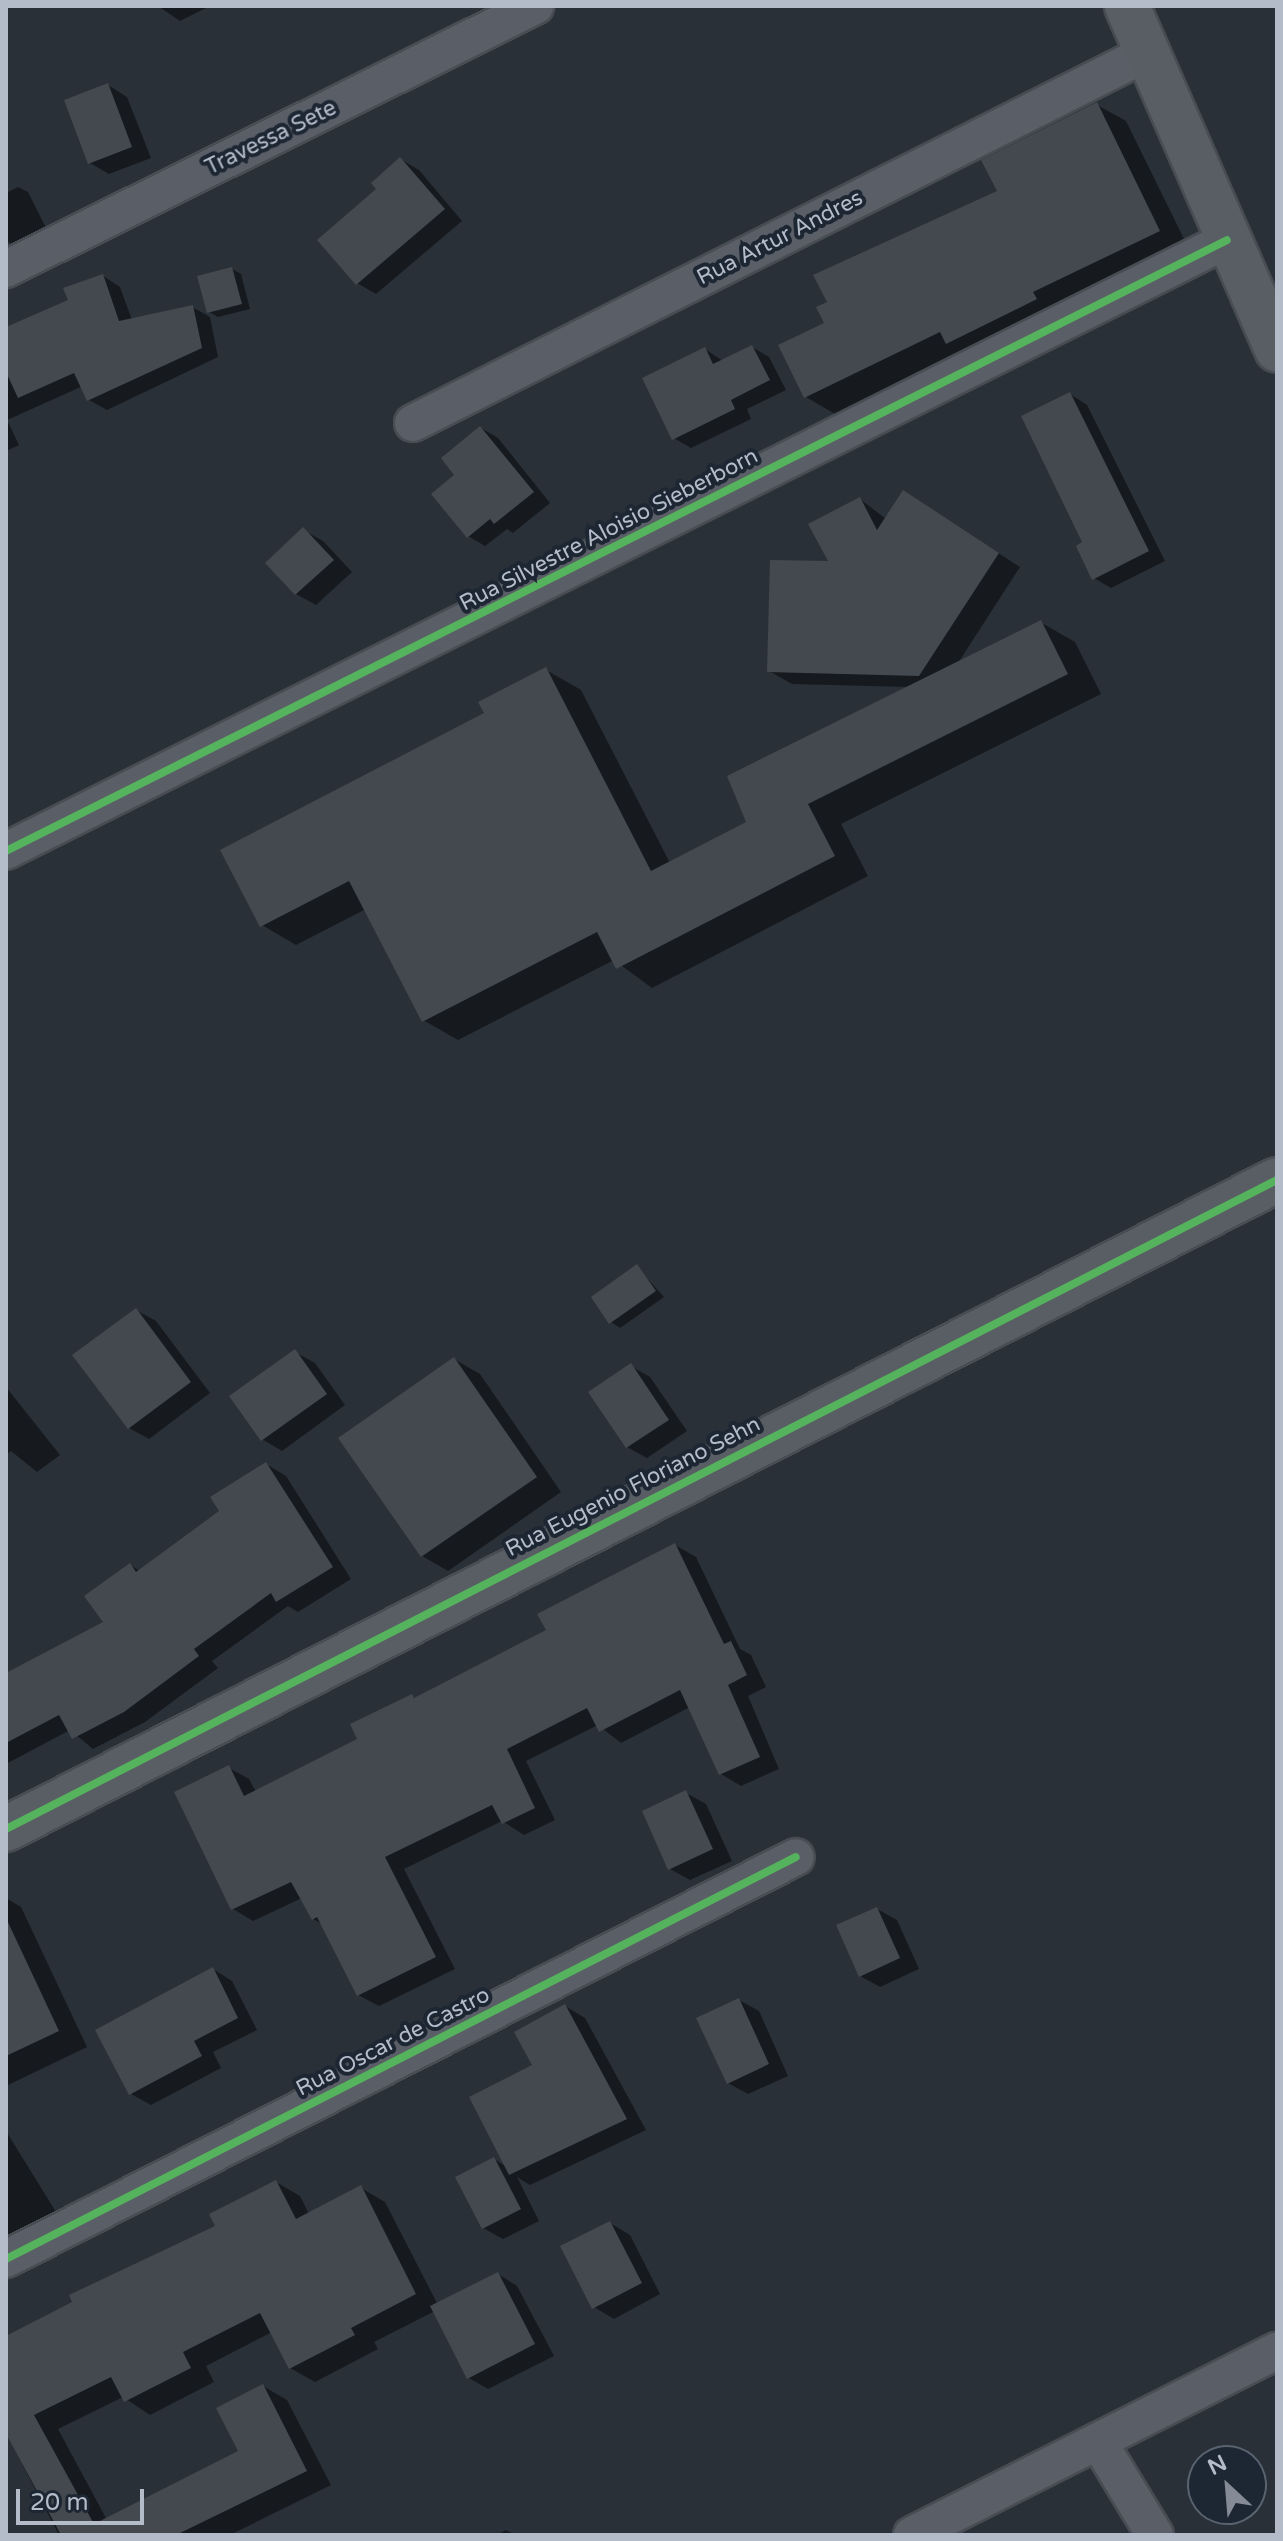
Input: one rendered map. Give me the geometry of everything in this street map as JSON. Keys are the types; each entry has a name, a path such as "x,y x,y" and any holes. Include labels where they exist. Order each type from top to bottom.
{"street":[{"name":"Travessa Sete","path":"6,269 535,6"},
{"path":"1127,6 1277,350"},
{"name":"Rua Artur Andres","path":"413,423 1147,53"},
{"name":"Rua Silvestre Aloisio Sieberborn","path":"6,851 1227,240"},
{"name":"Rua Eugenio Floriano Sehn","path":"6,1829 1277,1180"},
{"name":"Rua Oscar de Castro","path":"6,2259 796,1857"},
{"path":"912,2535 1277,2351"},
{"path":"1098,2441 1155,2535"}],"building":[{"path":"108,83 132,147 88,164 64,100"},
{"path":"1097,102 1160,231 1033,292 1037,299 946,344 940,332 804,398 778,345 824,323 816,307 827,302 813,275 997,191 981,160"},
{"path":"400,157 445,209 356,285 317,240 376,189 371,183"},
{"path":"232,267 242,304 207,313 197,276"},
{"path":"103,274 119,321 193,305 202,348 87,401 74,373 18,398 6,372 6,327 68,300 63,288"},
{"path":"752,345 770,380 731,400 735,409 672,440 642,378 705,347 713,364"},
{"path":"1070,392 1149,551 1092,580 1076,546 1082,542 1021,416"},
{"path":"480,426 534,492 494,524 490,519 467,538 431,494 454,475 441,458"},
{"path":"903,490 999,553 919,676 767,672 770,560 828,561 808,524 860,497 877,530"},
{"path":"303,527 334,560 295,595 265,563"},
{"path":"1041,620 1068,674 808,804 835,856 616,969 597,932 422,1022 349,881 260,927 220,850 484,713 478,702 546,667 651,871 746,822 727,776"},
{"path":"637,1264 656,1291 609,1324 591,1297"},
{"path":"136,1308 191,1382 128,1429 72,1355"},
{"path":"295,1349 327,1394 261,1441 229,1396"},
{"path":"454,1357 537,1477 421,1557 338,1438"},
{"path":"631,1363 669,1420 626,1448 588,1392"},
{"path":"266,1462 333,1567 276,1602 271,1593 194,1649 199,1656 124,1712 72,1739 59,1715 6,1743 6,1673 103,1622 84,1596 130,1563 136,1572 219,1511 210,1497"},
{"path":"675,1543 724,1644 731,1641 747,1675 728,1685 760,1757 719,1775 680,1690 599,1732 587,1708 507,1749 535,1808 502,1824 492,1805 385,1857 436,1957 357,1996 317,1917 312,1920 291,1882 231,1910 174,1792 229,1765 244,1796 357,1739 350,1724 412,1694 414,1698 546,1630 537,1614"},
{"path":"686,1790 713,1849 668,1870 642,1811"},
{"path":"877,1907 900,1958 859,1977 836,1925"},
{"path":"6,1918 59,2031 6,2056"},
{"path":"213,1967 238,2018 194,2041 202,2056 129,2095 95,2030"},
{"path":"739,1998 769,2064 727,2084 696,2018"},
{"path":"565,2004 627,2119 509,2175 469,2097 532,2065 514,2032"},
{"path":"494,2157 521,2209 482,2229 455,2177"},
{"path":"276,2180 296,2219 361,2185 416,2294 351,2328 355,2335 289,2369 260,2313 183,2352 191,2368 124,2402 111,2377 34,2415 94,2524 238,2451 216,2408 263,2384 307,2471 176,2535 61,2535 6,2434 6,2336 72,2302 69,2295 215,2226 209,2214"},
{"path":"610,2221 642,2283 592,2309 560,2246"},
{"path":"498,2272 535,2344 467,2379 430,2306"}],"cycle path":[{"path":"6,851 1227,240"},
{"path":"6,1829 1277,1180"},
{"path":"6,2259 796,1857"}]}
